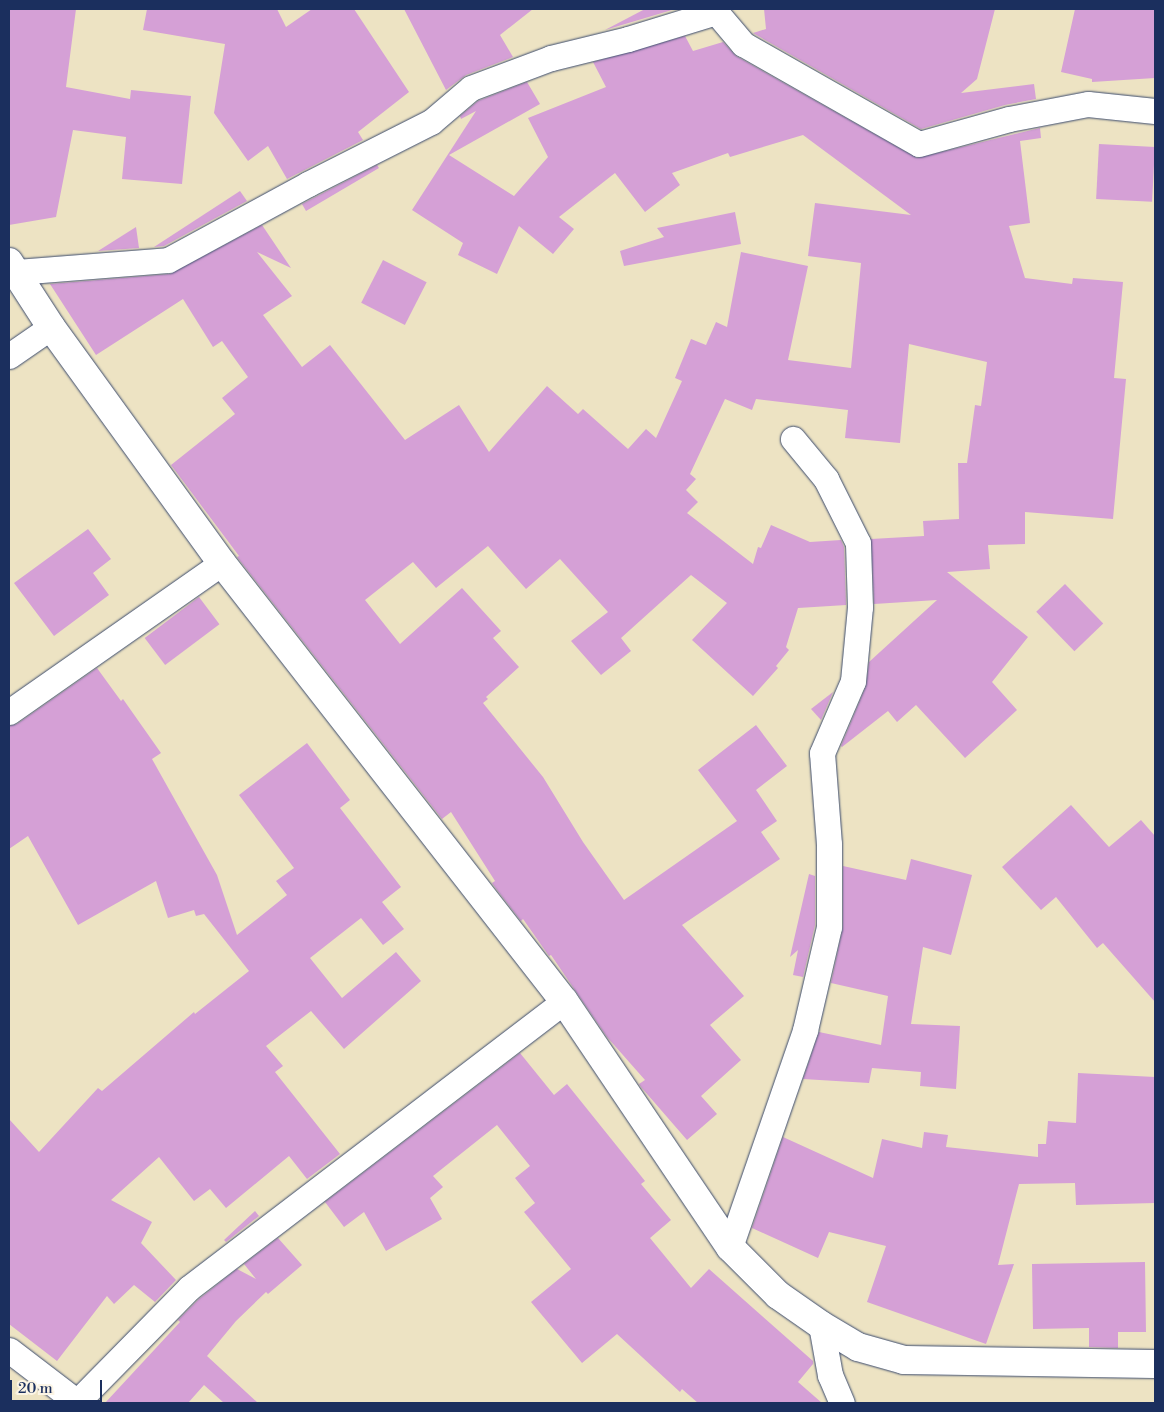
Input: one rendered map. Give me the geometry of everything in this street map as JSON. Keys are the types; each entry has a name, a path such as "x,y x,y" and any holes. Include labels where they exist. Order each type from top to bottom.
{"main road":[{"path":"12,267 51,327 222,562 564,1001 730,1247 778,1295 820,1325 858,1347 904,1360 1155,1364"}],"street":[{"path":"12,267 168,260 308,184 431,122 471,88 551,58 628,39 716,12 743,44 919,144 1009,119 1088,104 1155,112"},
{"path":"9,356 51,327"},
{"path":"730,1247 805,1030 829,926 829,844 822,753 853,681 860,606 858,544 826,479 792,438"},
{"path":"9,712 222,562"},
{"path":"9,1350 76,1403 189,1288 564,1001"},
{"path":"820,1325 830,1375 842,1403"}],"building":[{"path":"9,9 76,9 66,87 130,99 131,90 191,96 182,184 122,179 126,137 73,130 56,217 9,225"},
{"path":"147,9 277,9 286,27 312,9 354,9 409,92 358,132 363,140 287,179 268,146 248,161 214,113 225,44 143,30"},
{"path":"404,9 533,9 500,35 513,57 466,75 446,90"},
{"path":"645,9 672,10 605,30"},
{"path":"764,9 995,9 977,79 961,93 1034,84 1036,99 1005,105 921,129 753,33 766,29"},
{"path":"1075,9 1155,9 1155,78 1092,82 1092,79 1061,72"},
{"path":"685,36 693,51 723,42 736,56 917,158 1040,128 1041,138 1020,141 1030,223 1009,226 1025,278 1072,284 1073,278 1123,282 1114,378 1126,379 1113,519 1025,512 1025,544 988,545 990,569 947,572 1028,637 992,682 1017,710 965,758 916,705 897,722 888,711 841,746 866,686 869,662 937,600 874,604 871,539 924,536 923,521 959,519 958,463 967,463 975,405 981,406 987,362 909,344 900,443 845,438 848,410 756,399 752,410 725,399 690,474 696,479 686,490 698,502 687,513 753,564 758,547 761,548 771,525 810,542 841,540 844,547 846,605 798,608 786,647 789,650 776,666 778,668 753,696 692,640 727,603 691,575 621,638 631,651 601,675 571,641 608,612 560,559 526,589 488,546 436,588 413,562 365,600 400,644 462,588 501,631 493,638 519,667 486,697 488,699 483,703 543,777 583,842 624,900 737,821 698,770 756,725 787,766 756,790 777,821 761,832 780,859 682,925 744,996 710,1025 741,1060 701,1096 717,1114 687,1140 641,1087 639,1084 645,1080 607,1037 551,955 549,956 523,919 521,921 497,890 492,883 495,881 451,812 442,819 237,557 239,556 171,465 235,414 222,398 248,377 222,341 213,347 183,299 96,355 50,284 170,274 262,225 291,268 257,252 292,296 263,315 302,367 330,345 405,440 459,405 489,452 547,386 578,414 583,409 628,449 646,429 656,438 682,381 675,378 691,339 706,345 716,322 727,327 741,252 808,266 788,360 851,368 861,263 808,256 815,203 911,215 803,135 730,157 728,153 672,173 680,185 645,212 615,173 559,217 574,229 553,254 519,226 497,274 458,255 463,243 412,210 476,111 461,119 460,116 478,101 527,82 540,104 449,155 514,196 548,157 528,118 606,87 593,62"},
{"path":"1099,144 1155,147 1152,202 1096,199"},
{"path":"377,165 379,168 306,211 302,204"},
{"path":"240,191 247,201 164,246 154,247"},
{"path":"735,212 741,244 624,266 620,251 664,237 657,228"},
{"path":"136,227 139,248 98,251"},
{"path":"383,260 427,282 405,325 361,303"},
{"path":"88,529 111,559 93,573 109,595 54,636 14,583"},
{"path":"1065,584 1103,624 1074,651 1036,612"},
{"path":"199,597 219,624 165,665 145,638"},
{"path":"97,668 121,701 123,699 161,753 152,759 217,875 237,935 287,895 276,881 294,868 239,795 307,743 350,800 340,808 401,887 382,902 404,929 383,945 361,918 310,958 342,998 396,952 421,981 344,1049 311,1011 266,1046 283,1066 275,1072 340,1154 307,1179 289,1156 226,1208 210,1189 194,1201 159,1157 111,1200 152,1222 141,1243 176,1280 155,1302 134,1285 114,1304 107,1296 57,1361 9,1324 9,1119 39,1152 98,1088 102,1091 194,1012 195,1014 249,971 204,914 196,916 194,910 168,918 156,881 78,925 28,836 9,849 9,726 17,724"},
{"path":"833,692 821,720 811,709"},
{"path":"1071,805 1109,847 1141,820 1155,836 1155,1002 1103,943 1097,948 1056,897 1041,910 1002,867"},
{"path":"911,859 972,875 951,955 923,947 911,1024 960,1026 956,1089 920,1086 921,1072 872,1068 869,1083 803,1079 819,1032 881,1045 888,996 831,983 843,927 843,866 906,880"},
{"path":"809,874 815,876 815,925 803,977 793,975 798,950 790,957"},
{"path":"520,1053 554,1095 567,1084 645,1181 641,1184 671,1220 650,1238 691,1288 709,1269 813,1361 813,1364 798,1382 822,1403 698,1403 682,1389 680,1392 617,1334 582,1363 531,1302 571,1269 524,1212 535,1203 515,1178 530,1166 497,1125 433,1176 443,1187 430,1198 442,1219 386,1251 364,1212 344,1227 325,1202"},
{"path":"1078,1073 1155,1077 1155,1203 1076,1205 1075,1183 1019,1184 998,1265 1014,1264 986,1344 867,1302 886,1246 829,1232 818,1258 752,1228 783,1137 873,1178 882,1139 922,1148 924,1132 948,1135 946,1147 1038,1157 1038,1144 1046,1144 1048,1121 1076,1123"},
{"path":"255,1211 259,1216 226,1242 224,1240"},
{"path":"278,1238 302,1265 268,1294 266,1292 236,1321 207,1356 258,1403 224,1403 204,1385 188,1403 105,1403 199,1299 237,1269 256,1279 244,1264"},
{"path":"1145,1262 1146,1332 1118,1332 1118,1348 1089,1347 1089,1328 1033,1329 1032,1264"}]}
